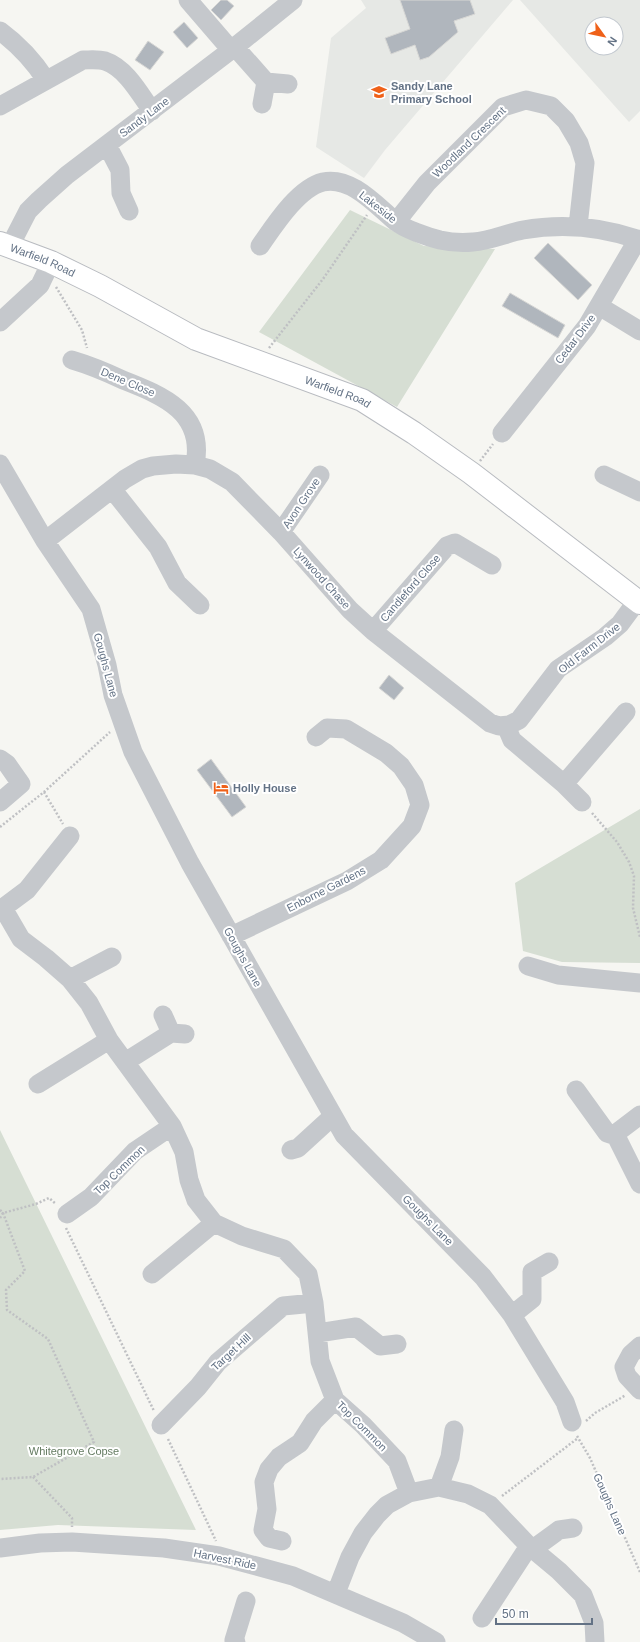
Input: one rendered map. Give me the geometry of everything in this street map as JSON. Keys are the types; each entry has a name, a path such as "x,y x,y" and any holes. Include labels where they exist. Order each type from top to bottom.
{"main road":[{"name":"Warfield Road","path":"5,244 52,272 100,286 196,338 362,400 414,433 471,473 639,602"}],"street":[{"path":"188,0 266,82 288,84"},
{"name":"Sandy Lane","path":"5,244 28,211 67,175 233,49 293,0"},
{"path":"0,31 21,47 35,62 46,80"},
{"path":"0,106 83,60 96,60 106,62 117,68 128,78 152,111"},
{"path":"262,104 266,82"},
{"name":"Woodland Crescent","path":"396,222 427,183 503,107 526,100 551,106 566,121 579,143 585,163 578,226"},
{"path":"107,145 120,170 121,193 129,211"},
{"name":"Lakeside","path":"260,246 287,210 307,189 323,182 338,181 370,198 396,222 440,240 473,242 524,230 578,226 604,230 639,239"},
{"name":"Cedar Drive","path":"502,433 587,326 639,239"},
{"path":"0,322 52,272"},
{"path":"599,306 640,331"},
{"name":"Dene Close","path":"81,358 158,394 182,412 195,433 197,447 195,465"},
{"name":"Goughs Lane","path":"0,464 45,542 91,609 122,723 133,752 190,863 344,1135 483,1276 512,1315 559,1407 578,1428"},
{"name":"Lynwood Chase","path":"45,542 112,489 142,468 176,464 195,465 210,469 232,482 281,532 350,610 373,631 490,724 506,726"},
{"name":"Avon Grove","path":"281,532 320,475"},
{"path":"604,475 640,492"},
{"path":"112,489 158,547 177,583 200,605"},
{"name":"Candleford Close","path":"373,631 447,546 455,543 492,565"},
{"name":"Old Farm Drive","path":"506,726 514,724 519,720 558,669 605,637 620,624 639,602"},
{"path":"564,784 626,712"},
{"path":"506,726 512,740 564,784 582,802"},
{"name":"Enborne Gardens","path":"231,936 346,881 381,860 412,826 420,805 414,785 401,766 386,753 346,729 327,728 316,737"},
{"path":"0,759 7,764 21,784 0,802"},
{"name":"Top Common","path":"70,836 27,890 2,909 22,939 70,979 89,1003 109,1040 172,1126 184,1152 189,1180 196,1200 214,1223 242,1236 284,1250 308,1274 314,1304 320,1361 335,1400 363,1425 397,1461 409,1493"},
{"path":"70,979 112,957"},
{"path":"528,966 558,975 640,983"},
{"path":"125,1062 178,1034 163,1015"},
{"path":"38,1084 109,1040"},
{"path":"576,1090 607,1133 616,1136 640,1184"},
{"path":"616,1136 619,1131 640,1115"},
{"path":"291,1150 298,1148 333,1116"},
{"name":"Top Common","path":"67,1214 91,1197 135,1151 172,1126"},
{"path":"152,1274 214,1223"},
{"path":"512,1315 532,1299 532,1272 549,1262"},
{"name":"Target Hill","path":"161,1425 198,1387 218,1362 283,1306 314,1304"},
{"path":"318,1333 356,1327 380,1346 396,1344"},
{"path":"634,1392 624,1367 632,1354 640,1346"},
{"path":"282,1541 269,1538 263,1530 267,1509 264,1482 269,1469 279,1457 300,1443 314,1421 335,1400"},
{"path":"439,1487 450,1457 454,1430"},
{"path":"336,1594 350,1556 368,1525 387,1505 409,1493 439,1487 468,1494 490,1506 531,1547 559,1571 583,1595 594,1622 595,1642"},
{"path":"482,1618 531,1547 558,1530 573,1528"},
{"name":"Harvest Ride","path":"0,1548 40,1543 72,1542 164,1548 219,1556 293,1576 403,1623 436,1642"},
{"path":"236,1642 234,1640 246,1601"}],"path":[{"path":"259,361 323,279 376,203"},
{"path":"52,272 82,330 81,358"},
{"path":"471,473 502,433"},
{"path":"0,827 44,792 122,723"},
{"path":"44,792 70,836"},
{"path":"582,802 617,842 629,862 634,876 633,908 640,936"},
{"path":"0,1218 3,1213 36,1204 49,1198 67,1214 65,1222 66,1229 218,1546"},
{"path":"0,1210 3,1213 25,1271 6,1290 7,1310 48,1339 94,1442 33,1477 0,1479"},
{"path":"490,1506 595,1413 634,1392"},
{"name":"Goughs Lane","path":"578,1428 640,1572"},
{"path":"33,1477 72,1518 72,1526"}],"shaded area":[{"name":"Sandy Lane Primary School","path":"361,0 513,0 385,150 364,178 316,147 331,38 366,8"},
{"path":"520,0 640,0 640,111 629,122"}],"green space":[{"path":"350,210 424,246 495,249 397,407 259,332"},
{"path":"640,809 640,963 562,962 523,951 515,883"},
{"name":"Whitegrove Copse","path":"0,1130 196,1530 58,1525 0,1530"}],"building":[{"path":"221,0 227,0 234,6 221,20 211,10"},
{"path":"400,0 470,0 475,14 454,21 458,32 429,57 420,60 415,45 391,54 385,38 410,29"},
{"path":"184,22 198,38 187,48 173,32"},
{"path":"148,41 164,52 150,70 135,60"},
{"path":"548,243 592,285 578,300 534,258"},
{"path":"510,293 565,325 558,338 502,306"},
{"path":"389,675 404,688 394,700 379,688"},
{"name":"Holly House","path":"211,759 246,807 232,817 197,770"}],"place":[{"name":"Sandy Lane Primary School","path":"379,92"},
{"name":"Holly House","path":"221,788"}]}
